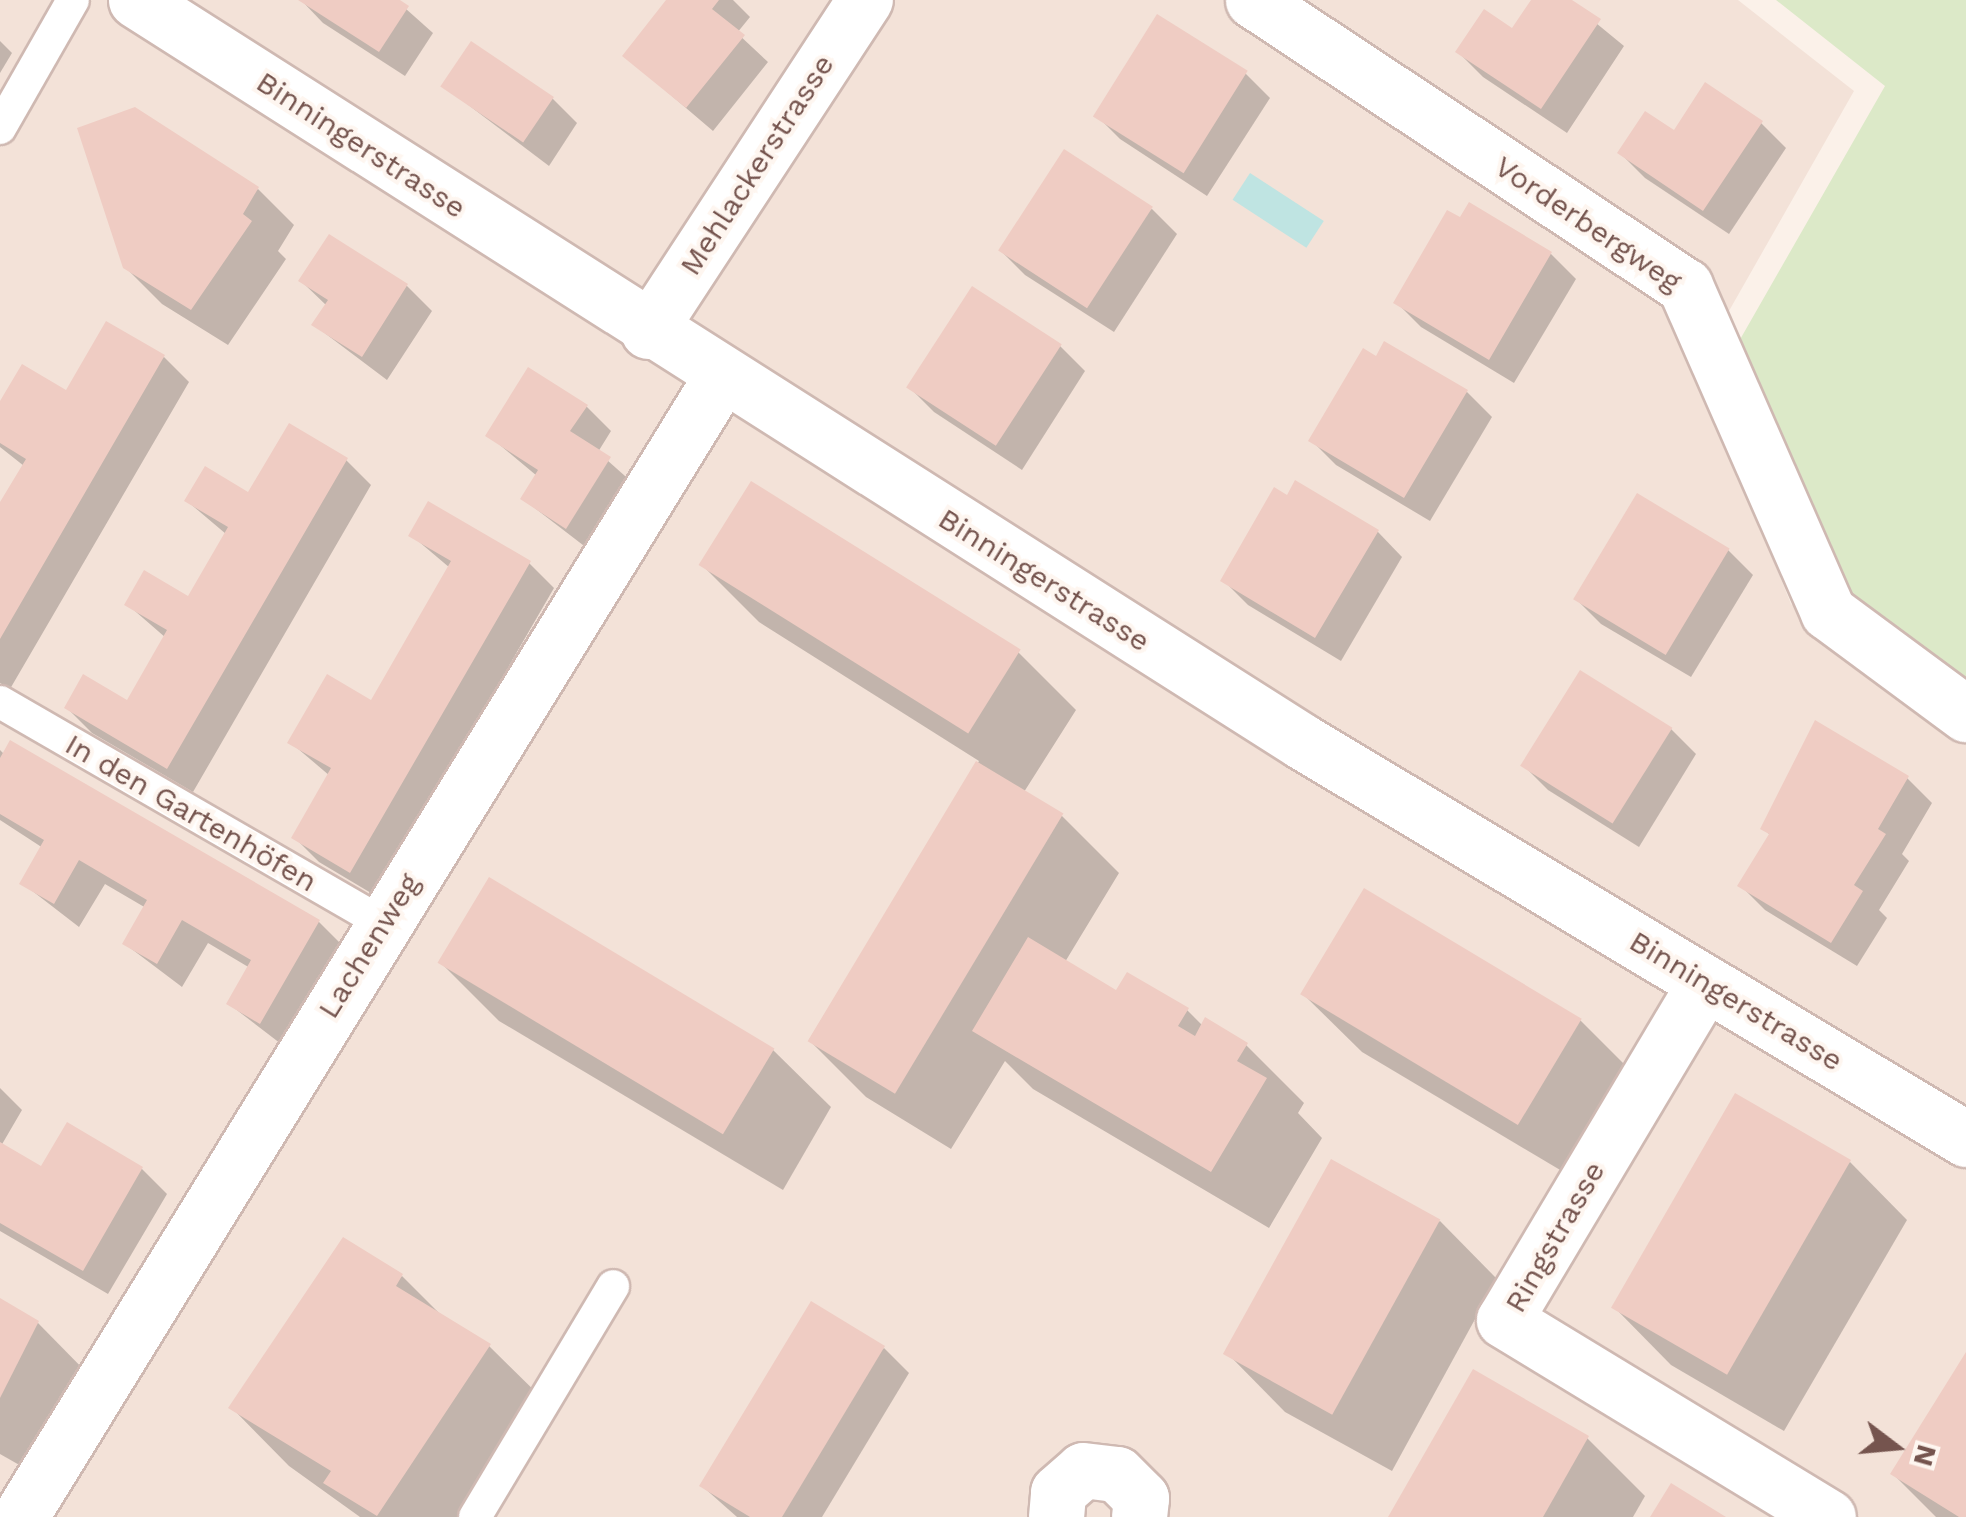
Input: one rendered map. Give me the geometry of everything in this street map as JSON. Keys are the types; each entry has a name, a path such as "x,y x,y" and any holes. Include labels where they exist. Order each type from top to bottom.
{"street":[{"name":"Binningerstrasse","path":"136,0 648,331 1303,742 1966,1139"},
{"name":"Mehlackerstrasse","path":"648,331 865,0"},
{"name":"Vorderbergweg","path":"1253,0 1685,286 1828,612 1966,714"},
{"name":"Lachenweg","path":"20,1517 721,377"},
{"name":"Ringstrasse","path":"1705,982 1504,1320 1828,1517"},
{"path":"1056,1517 1058,1492 1083,1470 1117,1474 1141,1498 1140,1517"},
{"path":"0,1511 10,1517"}],"lane":[{"path":"0,128 73,0"},
{"name":"In den Gartenhöfen","path":"0,702 382,923"},
{"path":"475,1517 613,1286"}],"shaded area":[{"path":"0,0 1738,0 1854,91 1696,369 1791,604 1966,729 1966,1517 0,1517"}],"green space":[{"path":"1776,0 1966,0 1966,695 1915,660 1833,579 1738,343 1885,86"}],"water":[{"path":"1250,173 1324,221 1306,248 1233,200"}],"building":[{"path":"298,0 400,0 409,6 379,52"},
{"path":"666,0 719,0 712,9 745,35 686,108 622,56"},
{"path":"1531,0 1572,0 1601,19 1541,109 1455,52 1484,9 1512,28"},
{"path":"1157,14 1248,71 1184,173 1093,117"},
{"path":"471,41 554,97 523,143 440,87"},
{"path":"1705,82 1763,121 1703,211 1617,153 1645,111 1674,130"},
{"path":"135,107 259,187 243,214 252,221 191,310 123,268 77,128"},
{"path":"1064,149 1153,207 1087,308 998,250"},
{"path":"1469,202 1552,252 1489,360 1393,303 1447,210 1460,217"},
{"path":"329,234 408,284 362,357 311,325 328,300 298,281"},
{"path":"972,286 1062,344 996,446 906,387"},
{"path":"106,321 165,355 0,639 0,502 26,459 0,443 0,401 22,364 66,390"},
{"path":"1384,341 1468,390 1404,498 1308,441 1363,348 1376,356"},
{"path":"528,367 588,405 570,431 611,457 566,529 520,499 538,470 485,436"},
{"path":"289,423 348,458 167,769 64,708 83,674 127,700 167,630 124,605 144,570 188,596 228,527 184,501 205,466 248,492"},
{"path":"1295,480 1379,530 1315,638 1220,581 1274,487 1287,495"},
{"path":"751,481 1021,650 968,733 699,565"},
{"path":"1637,493 1730,549 1666,655 1573,599"},
{"path":"428,501 531,561 350,873 291,838 331,768 287,743 327,674 371,700 451,561 408,536"},
{"path":"1580,670 1672,728 1613,824 1520,766"},
{"path":"1815,720 1909,776 1878,829 1886,834 1854,885 1863,891 1831,943 1737,886 1769,834 1760,829"},
{"path":"10,740 320,920 260,1024 226,1004 251,960 182,920 157,964 122,944 147,900 79,860 54,904 19,884 44,840 0,814 0,758"},
{"path":"976,761 1063,814 895,1094 808,1041"},
{"path":"489,877 774,1049 723,1134 437,963"},
{"path":"1364,888 1582,1019 1518,1125 1300,994"},
{"path":"1028,937 1116,990 1127,972 1189,1008 1178,1026 1195,1036 1205,1017 1248,1043 1237,1061 1267,1078 1211,1172 972,1031"},
{"path":"1735,1093 1851,1160 1727,1375 1611,1308"},
{"path":"67,1122 143,1167 83,1271 0,1223 0,1142 41,1166"},
{"path":"1331,1159 1440,1220 1332,1415 1223,1354"},
{"path":"343,1237 403,1274 396,1286 491,1344 377,1516 323,1483 331,1471 228,1408"},
{"path":"0,1298 39,1321 0,1398"},
{"path":"811,1301 885,1346 782,1517 750,1517 699,1486"},
{"path":"1966,1352 1966,1517 1959,1517 1890,1474"},
{"path":"1473,1369 1589,1436 1543,1517 1388,1517"},
{"path":"1671,1483 1726,1517 1650,1517"}]}
